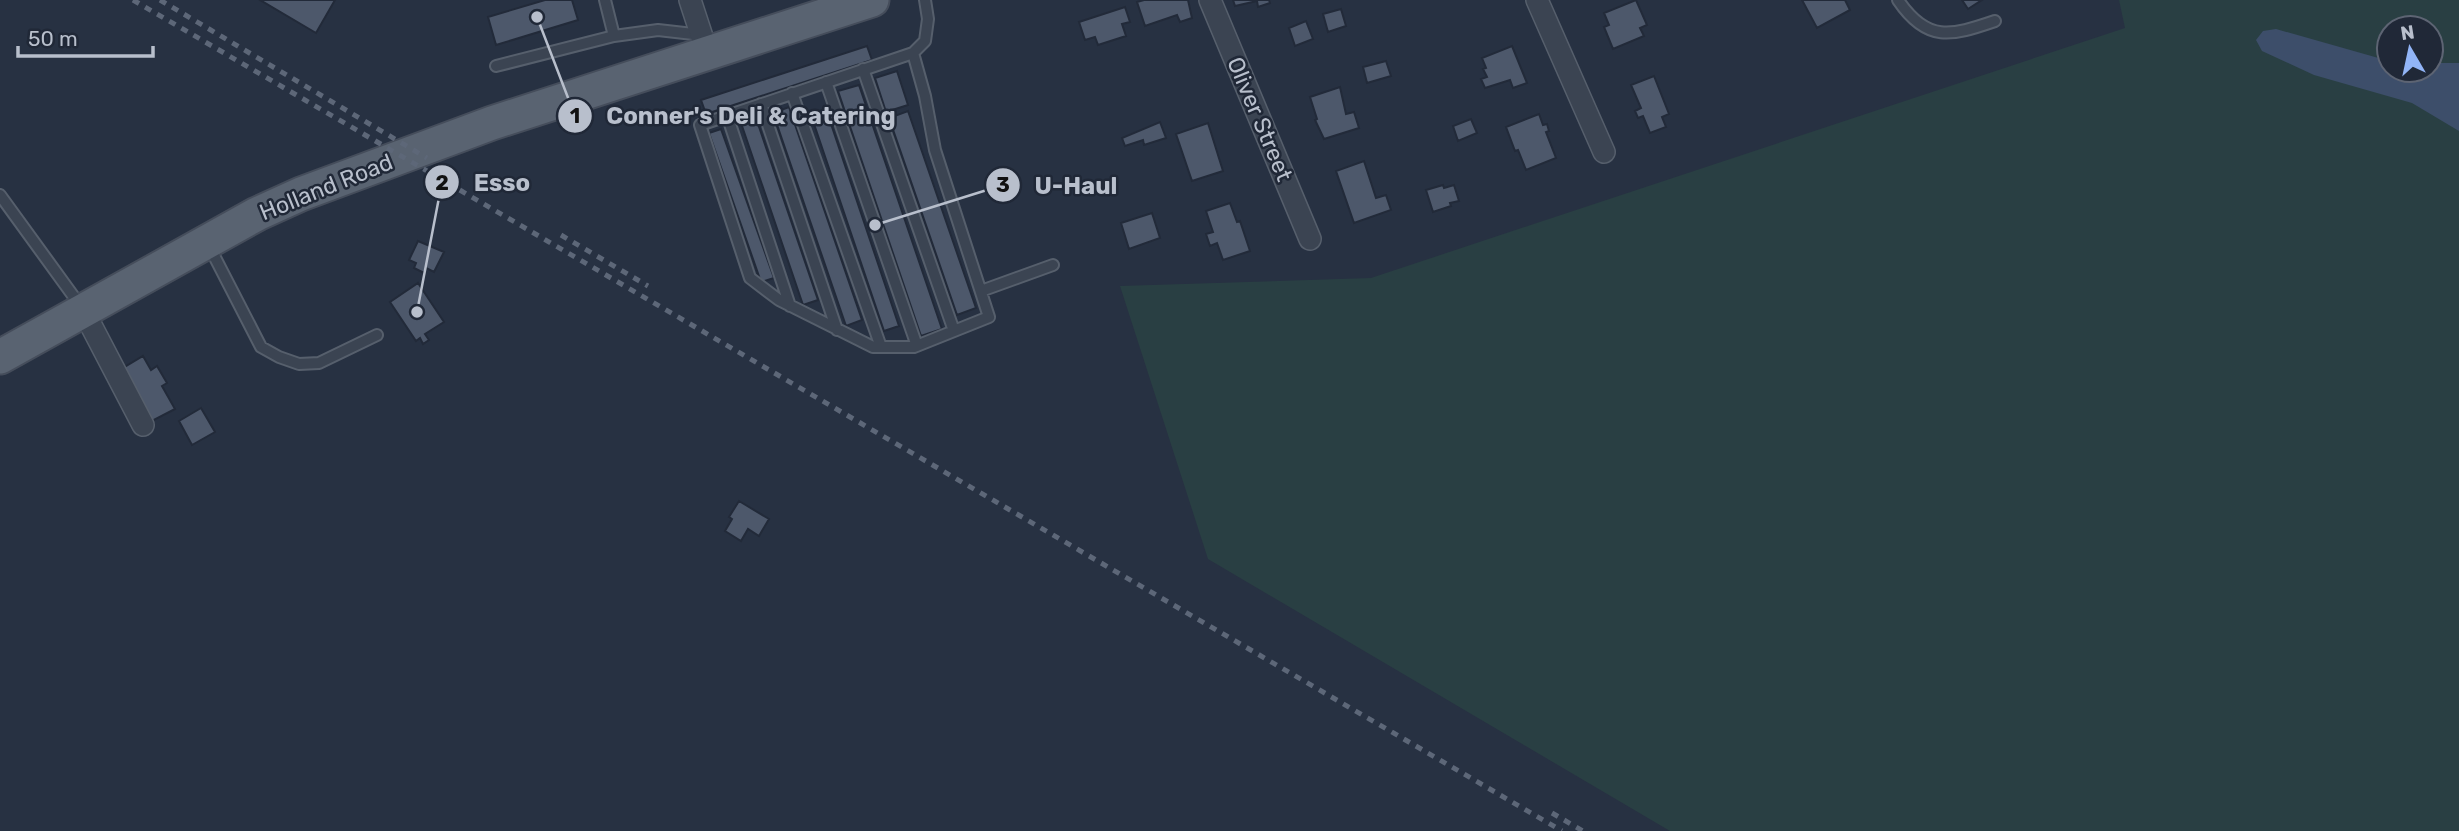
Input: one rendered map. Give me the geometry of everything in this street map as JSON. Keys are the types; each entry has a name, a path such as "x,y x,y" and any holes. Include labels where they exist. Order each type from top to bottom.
{"main road":[{"name":"Holland Road","path":"0,357 257,214 301,194 705,44 872,0"}],"street":[{"path":"690,0 705,44"},
{"name":"Oliver Street","path":"1210,0 1310,239"},
{"path":"1538,0 1604,152"},
{"path":"83,310 143,425"}],"lane":[{"path":"605,0 614,36"},
{"path":"914,53 935,150 989,317 916,346 873,348 790,306 751,278 700,125 914,53 925,41 928,19 925,0"},
{"path":"1898,0 1912,19 1932,32 1945,34 1969,30 1994,21"},
{"path":"496,66 614,36 658,30 705,44"},
{"path":"863,69 954,331"},
{"path":"827,82 916,346"},
{"path":"792,93 881,347"},
{"path":"761,104 837,330"},
{"path":"727,116 790,306"},
{"path":"0,195 83,310"},
{"path":"206,242 261,347 279,357 299,364 320,363 377,335"},
{"path":"981,291 1053,265"}],"green space":[{"path":"2119,0 2459,0 2459,831 1670,831 1208,559 1120,286 1371,278 2125,28"}],"water":[{"path":"2276,29 2375,57 2375,84 2445,84 2445,63 2459,63 2459,131 2412,103 2314,75 2262,51 2256,40 2263,31"}],"building":[{"path":"260,0 335,0 316,33"},
{"path":"545,0 572,0 578,20 496,45 488,17"},
{"path":"1188,0 1192,18 1180,22 1177,15 1145,26 1137,2"},
{"path":"1233,0 1269,0 1270,3 1258,7 1257,1 1235,6"},
{"path":"1636,0 1647,25 1640,28 1644,36 1613,49 1604,27 1609,25 1604,13"},
{"path":"1802,0 1845,0 1850,10 1817,28"},
{"path":"1962,0 1982,0 1968,9"},
{"path":"1125,7 1130,22 1122,24 1126,36 1098,45 1095,37 1085,40 1079,22"},
{"path":"1341,9 1346,26 1328,32 1323,14"},
{"path":"1306,21 1313,39 1295,46 1289,28"},
{"path":"867,46 872,60 706,114 701,100"},
{"path":"1512,46 1527,83 1513,88 1510,80 1485,88 1481,79 1487,77 1482,58"},
{"path":"1386,61 1391,76 1367,83 1363,67"},
{"path":"897,71 908,105 886,112 875,78"},
{"path":"1654,76 1669,114 1662,117 1666,127 1650,133 1643,116 1638,118 1635,111 1641,108 1631,85"},
{"path":"859,85 942,329 921,336 838,91"},
{"path":"1340,87 1346,114 1354,112 1359,128 1324,139 1315,120 1317,119 1310,97"},
{"path":"789,107 862,320 846,326 773,113"},
{"path":"908,111 976,308 957,315 889,118"},
{"path":"827,112 899,326 884,331 812,118"},
{"path":"1539,114 1543,125 1547,124 1549,131 1546,132 1556,158 1526,170 1506,127"},
{"path":"756,118 818,300 803,305 741,123"},
{"path":"1471,119 1477,133 1458,141 1453,126"},
{"path":"1160,122 1166,138 1144,145 1143,140 1125,146 1122,138"},
{"path":"1208,123 1223,171 1192,181 1176,134"},
{"path":"721,129 774,278 761,282 709,133"},
{"path":"1364,161 1376,198 1386,195 1391,210 1354,223 1336,171"},
{"path":"1443,185 1444,188 1454,185 1459,201 1433,212 1426,190"},
{"path":"1230,203 1237,222 1240,221 1250,251 1223,260 1217,243 1210,246 1206,234 1213,232 1206,211"},
{"path":"1152,213 1160,238 1129,249 1121,223"},
{"path":"418,241 444,252 434,272 426,268 424,273 414,268 416,263 409,260"},
{"path":"418,283 444,322 425,334 429,340 423,344 420,338 416,341 390,302"},
{"path":"143,356 151,370 157,366 167,383 162,386 175,409 150,422 123,368"},
{"path":"201,408 215,432 192,445 179,421"},
{"path":"739,501 769,519 759,536 748,529 741,541 725,531 732,519 729,517"}],"railway":[{"path":"133,0 1562,831"},
{"path":"160,0 427,158"},
{"path":"561,235 648,286"},
{"path":"1552,813 1583,831"}],"place":[{"name":"Conner's Deli & Catering","path":"537,17"},
{"name":"U-Haul","path":"875,225"},
{"name":"Esso","path":"417,312"}]}
